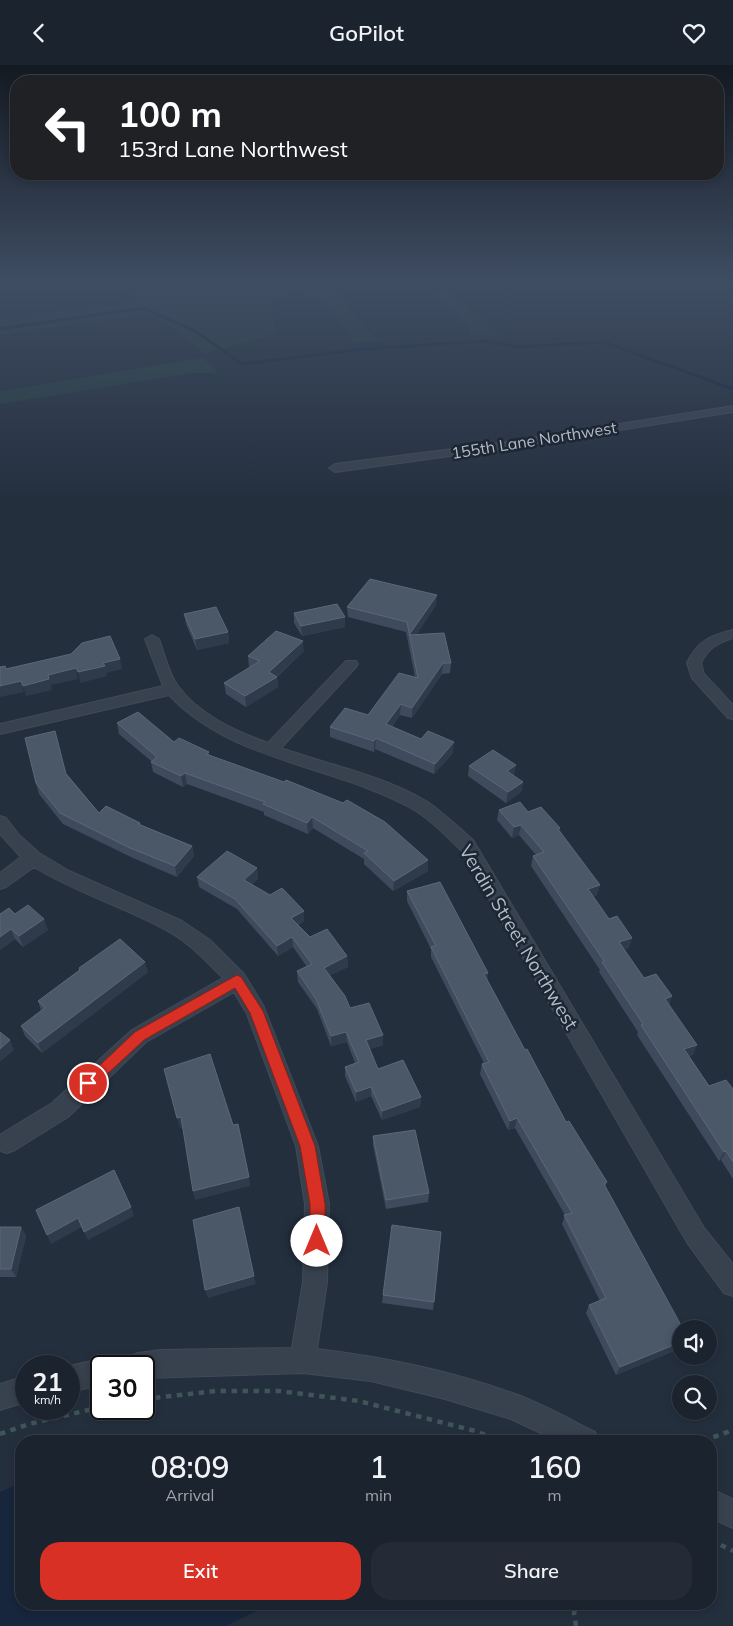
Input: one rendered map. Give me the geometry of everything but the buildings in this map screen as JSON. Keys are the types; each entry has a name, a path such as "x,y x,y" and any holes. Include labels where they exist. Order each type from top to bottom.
{"street":[{"name":"155th Lane Northwest","path":"335,468 500,446 733,409"},
{"path":"733,635 717,639 703,646 698,652 694,663 697,675 733,714"},
{"name":"Verdin Street Northwest","path":"152,639 172,689 186,705 204,718 226,731 271,749 350,776 417,804 442,821 467,845 696,1235 733,1284"},
{"path":"271,749 350,664"},
{"path":"0,729 172,689"},
{"path":"0,822 13,839 33,858 63,875 175,926 203,945 237,981 256,1011 276,1058 307,1146 313,1173 317,1204 316,1274 303,1360"},
{"path":"0,882 33,858"},
{"path":"7,1143 60,1110 140,1036 237,981"},
{"path":"155,1364 189,1361 303,1360 371,1368 445,1386 515,1407 573,1435"},
{"path":"0,1397 15,1392"},
{"path":"717,1506 733,1514"}],"path":[{"path":"155,1398 216,1391 288,1392 359,1401 485,1435"},
{"path":"0,1434 29,1424 90,1410"},
{"path":"717,1436 733,1430"},
{"path":"717,1543 733,1551"},
{"path":"575,1610 576,1626"}],"green space":[{"path":"203,358 219,373 193,373 0,404 0,391"}],"water":[{"path":"15,1486 15,1610 258,1610 226,1626 0,1626 0,1492"}],"waterway":[{"path":"229,355 242,364 315,355"},
{"path":"639,355 733,389"}],"route":[{"path":"88,1083 140,1036 178,1012 237,981 256,1011 276,1058 307,1146 317,1204 317,1241"}]}
